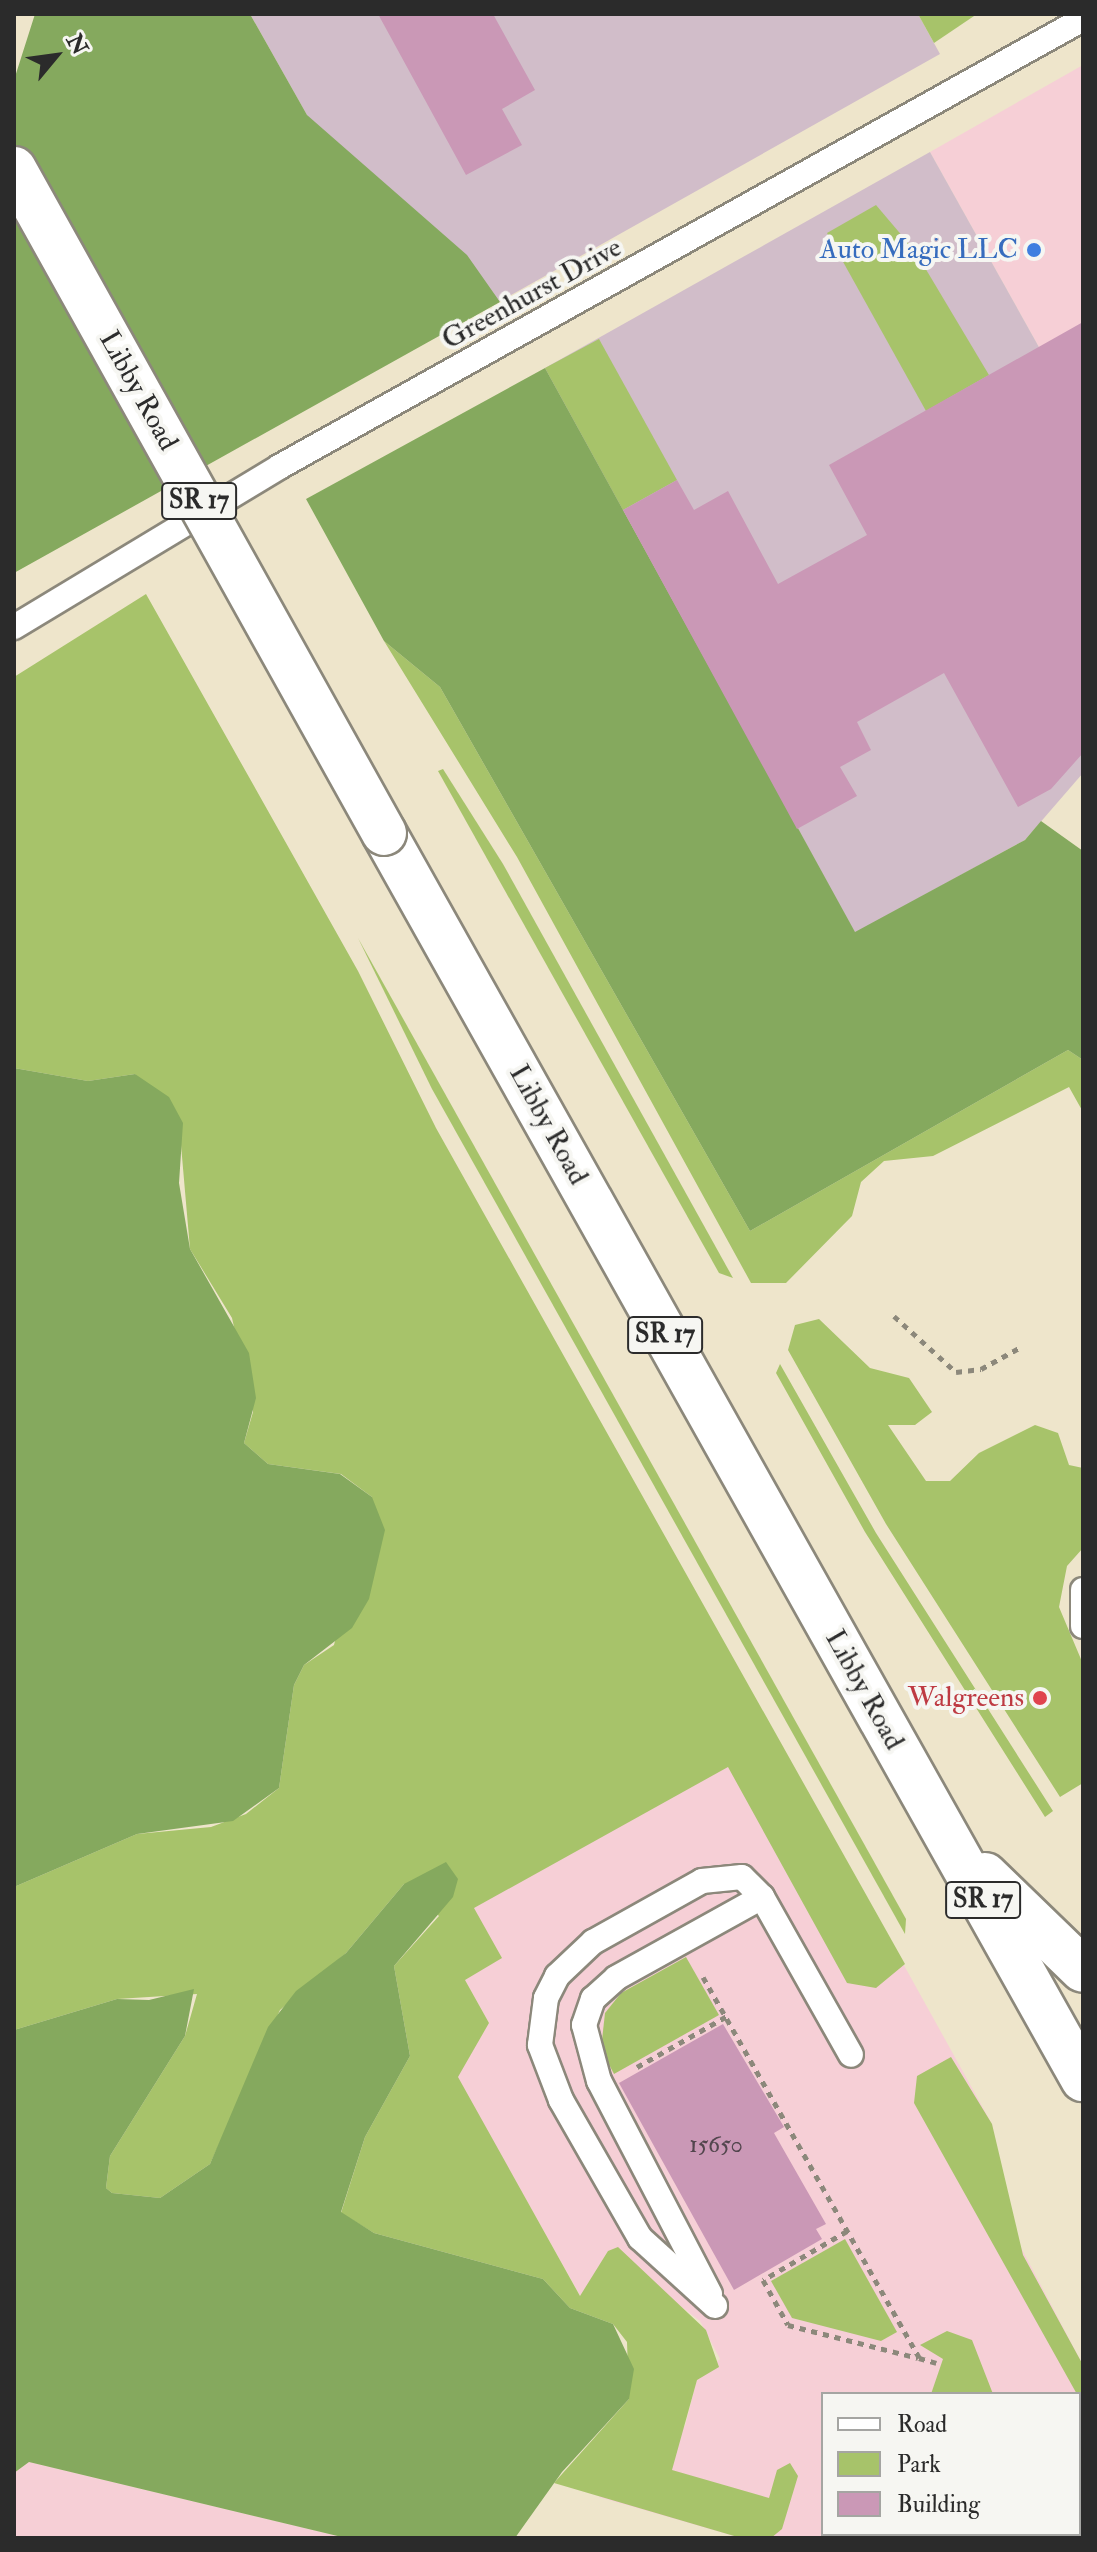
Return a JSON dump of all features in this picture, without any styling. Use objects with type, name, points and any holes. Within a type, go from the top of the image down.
[{"type":"main road","name":"Libby Road","points":[[14,169],[1083,2079]]},
{"type":"main road","points":[[946,1838],[1083,1970]]},
{"type":"lane","name":"Greenhurst Drive","points":[[14,627],[279,467],[1083,19]]},
{"type":"lane","points":[[1083,1590],[1083,1626]]},
{"type":"lane","points":[[762,1897],[616,1978],[593,1999],[584,2040],[602,2086],[715,2306],[640,2238],[548,2074],[541,2020],[571,1959],[620,1926],[715,1875],[742,1877],[762,1897],[851,2055]]},
{"type":"path","points":[[894,1316],[956,1372],[981,1369],[1019,1348]]},
{"type":"path","points":[[683,1941],[919,2358]]},
{"type":"path","points":[[602,2086],[727,2016]]},
{"type":"path","points":[[847,2231],[763,2280],[788,2325],[936,2363]]},
{"type":"shaded area","points":[[250,14],[918,14],[940,54],[433,339]]},
{"type":"shaded area","name":"Auto Magic LLC","points":[[1083,65],[1083,426],[930,152]]},
{"type":"shaded area","points":[[930,152],[1083,426],[1083,773],[1025,840],[855,933],[545,368]]},
{"type":"shaded area","points":[[778,1738],[992,2124],[1017,2240],[1083,2365],[1083,2538],[741,2538],[599,2497],[685,2426],[697,2379],[720,2359],[700,2321],[608,2251],[581,2297],[457,2077],[489,2023],[465,1980],[474,1907]]},
{"type":"shaded area","points":[[29,2462],[346,2538],[14,2538],[14,2473]]},
{"type":"green space","points":[[35,14],[250,14],[307,115],[467,255],[500,302],[14,573],[14,80]]},
{"type":"green space","points":[[918,14],[977,14],[934,43]]},
{"type":"green space","points":[[876,205],[915,251],[989,375],[926,411],[827,233]]},
{"type":"green space","points":[[599,339],[677,480],[623,510],[545,368]]},
{"type":"green space","points":[[545,368],[855,932],[1025,840],[1041,821],[1083,851],[1083,1060],[1068,1050],[750,1231],[440,687],[384,641],[306,499]]},
{"type":"green space","points":[[146,594],[358,971],[436,1128],[905,1964],[876,1988],[847,1983],[728,1767],[474,1908],[502,1958],[465,1980],[489,2023],[458,2077],[580,2296],[608,2251],[618,2247],[706,2330],[719,2367],[697,2380],[672,2470],[769,2498],[777,2470],[790,2463],[798,2476],[782,2529],[771,2538],[741,2538],[554,2483],[629,2399],[627,2342],[613,2324],[570,2308],[543,2279],[374,2233],[341,2213],[365,2137],[410,2056],[394,1966],[439,1916],[404,1884],[346,1953],[280,2010],[210,2164],[160,2198],[112,2193],[106,2188],[110,2156],[185,2036],[197,1994],[117,1999],[14,2030],[14,1887],[137,1834],[211,1827],[246,1814],[279,1788],[294,1685],[304,1665],[334,1645],[372,1497],[341,1474],[268,1464],[244,1443],[253,1412],[232,1318],[190,1249],[181,1145],[135,1074],[88,1081],[14,1068],[14,677]]},
{"type":"green space","points":[[384,641],[440,687],[750,1231],[1068,1050],[1083,1060],[1083,1112],[1069,1087],[933,1156],[884,1161],[861,1182],[852,1216],[786,1283],[751,1283],[517,857]]},
{"type":"green space","points":[[443,769],[503,864],[733,1278],[719,1273],[438,771]]},
{"type":"green space","points":[[358,938],[906,1919],[905,1934],[432,1089]]},
{"type":"green space","points":[[14,1068],[88,1081],[135,1074],[169,1097],[183,1123],[179,1183],[190,1249],[249,1353],[256,1398],[244,1443],[268,1464],[340,1474],[372,1497],[385,1530],[369,1599],[352,1628],[304,1665],[294,1685],[279,1788],[233,1821],[137,1834],[14,1887]]},
{"type":"green space","points":[[819,1319],[870,1368],[909,1378],[932,1412],[915,1425],[888,1425],[926,1481],[950,1481],[979,1453],[1035,1425],[1058,1433],[1069,1465],[1083,1468],[1083,1548],[1067,1566],[1059,1607],[1083,1664],[1083,1783],[1060,1797],[886,1524],[788,1350],[795,1325]]},
{"type":"green space","points":[[780,1364],[876,1533],[1053,1811],[1045,1817],[865,1532],[776,1373]]},
{"type":"green space","points":[[446,1862],[458,1879],[453,1897],[394,1966],[410,2056],[365,2137],[341,2212],[374,2233],[543,2279],[570,2308],[613,2324],[634,2369],[629,2399],[562,2472],[515,2538],[346,2538],[29,2462],[14,2473],[14,2030],[117,1999],[149,2000],[194,1989],[185,2036],[110,2156],[106,2188],[112,2193],[160,2198],[210,2164],[268,2027],[296,1991],[346,1953],[404,1884]]},
{"type":"green space","points":[[686,1957],[719,2015],[614,2074],[601,2049],[605,2013],[621,1993]]},
{"type":"green space","points":[[951,2057],[992,2124],[1023,2255],[1083,2365],[1083,2405],[1081,2392],[1076,2392],[914,2103],[917,2076]]},
{"type":"green space","points":[[845,2239],[897,2332],[881,2341],[792,2318],[771,2281]]},
{"type":"green space","points":[[947,2331],[972,2340],[992,2392],[932,2392],[943,2359],[920,2345]]},
{"type":"green space","points":[[1083,2496],[1083,2538],[1009,2538],[1081,2536]]},
{"type":"building","points":[[378,14],[493,14],[535,90],[502,109],[522,145],[466,175]]},
{"type":"building","points":[[1083,322],[1083,753],[1051,789],[1018,807],[944,673],[857,722],[871,750],[840,767],[857,796],[797,829],[623,510],[677,480],[694,510],[728,491],[778,584],[867,535],[829,465]]},
{"type":"building","points":[[723,2024],[784,2127],[774,2133],[826,2224],[816,2229],[822,2239],[734,2290],[619,2083]]},
{"type":"place","name":"Auto Magic LLC","points":[[1034,250]]},
{"type":"place","name":"Walgreens","points":[[1040,1698]]}]
